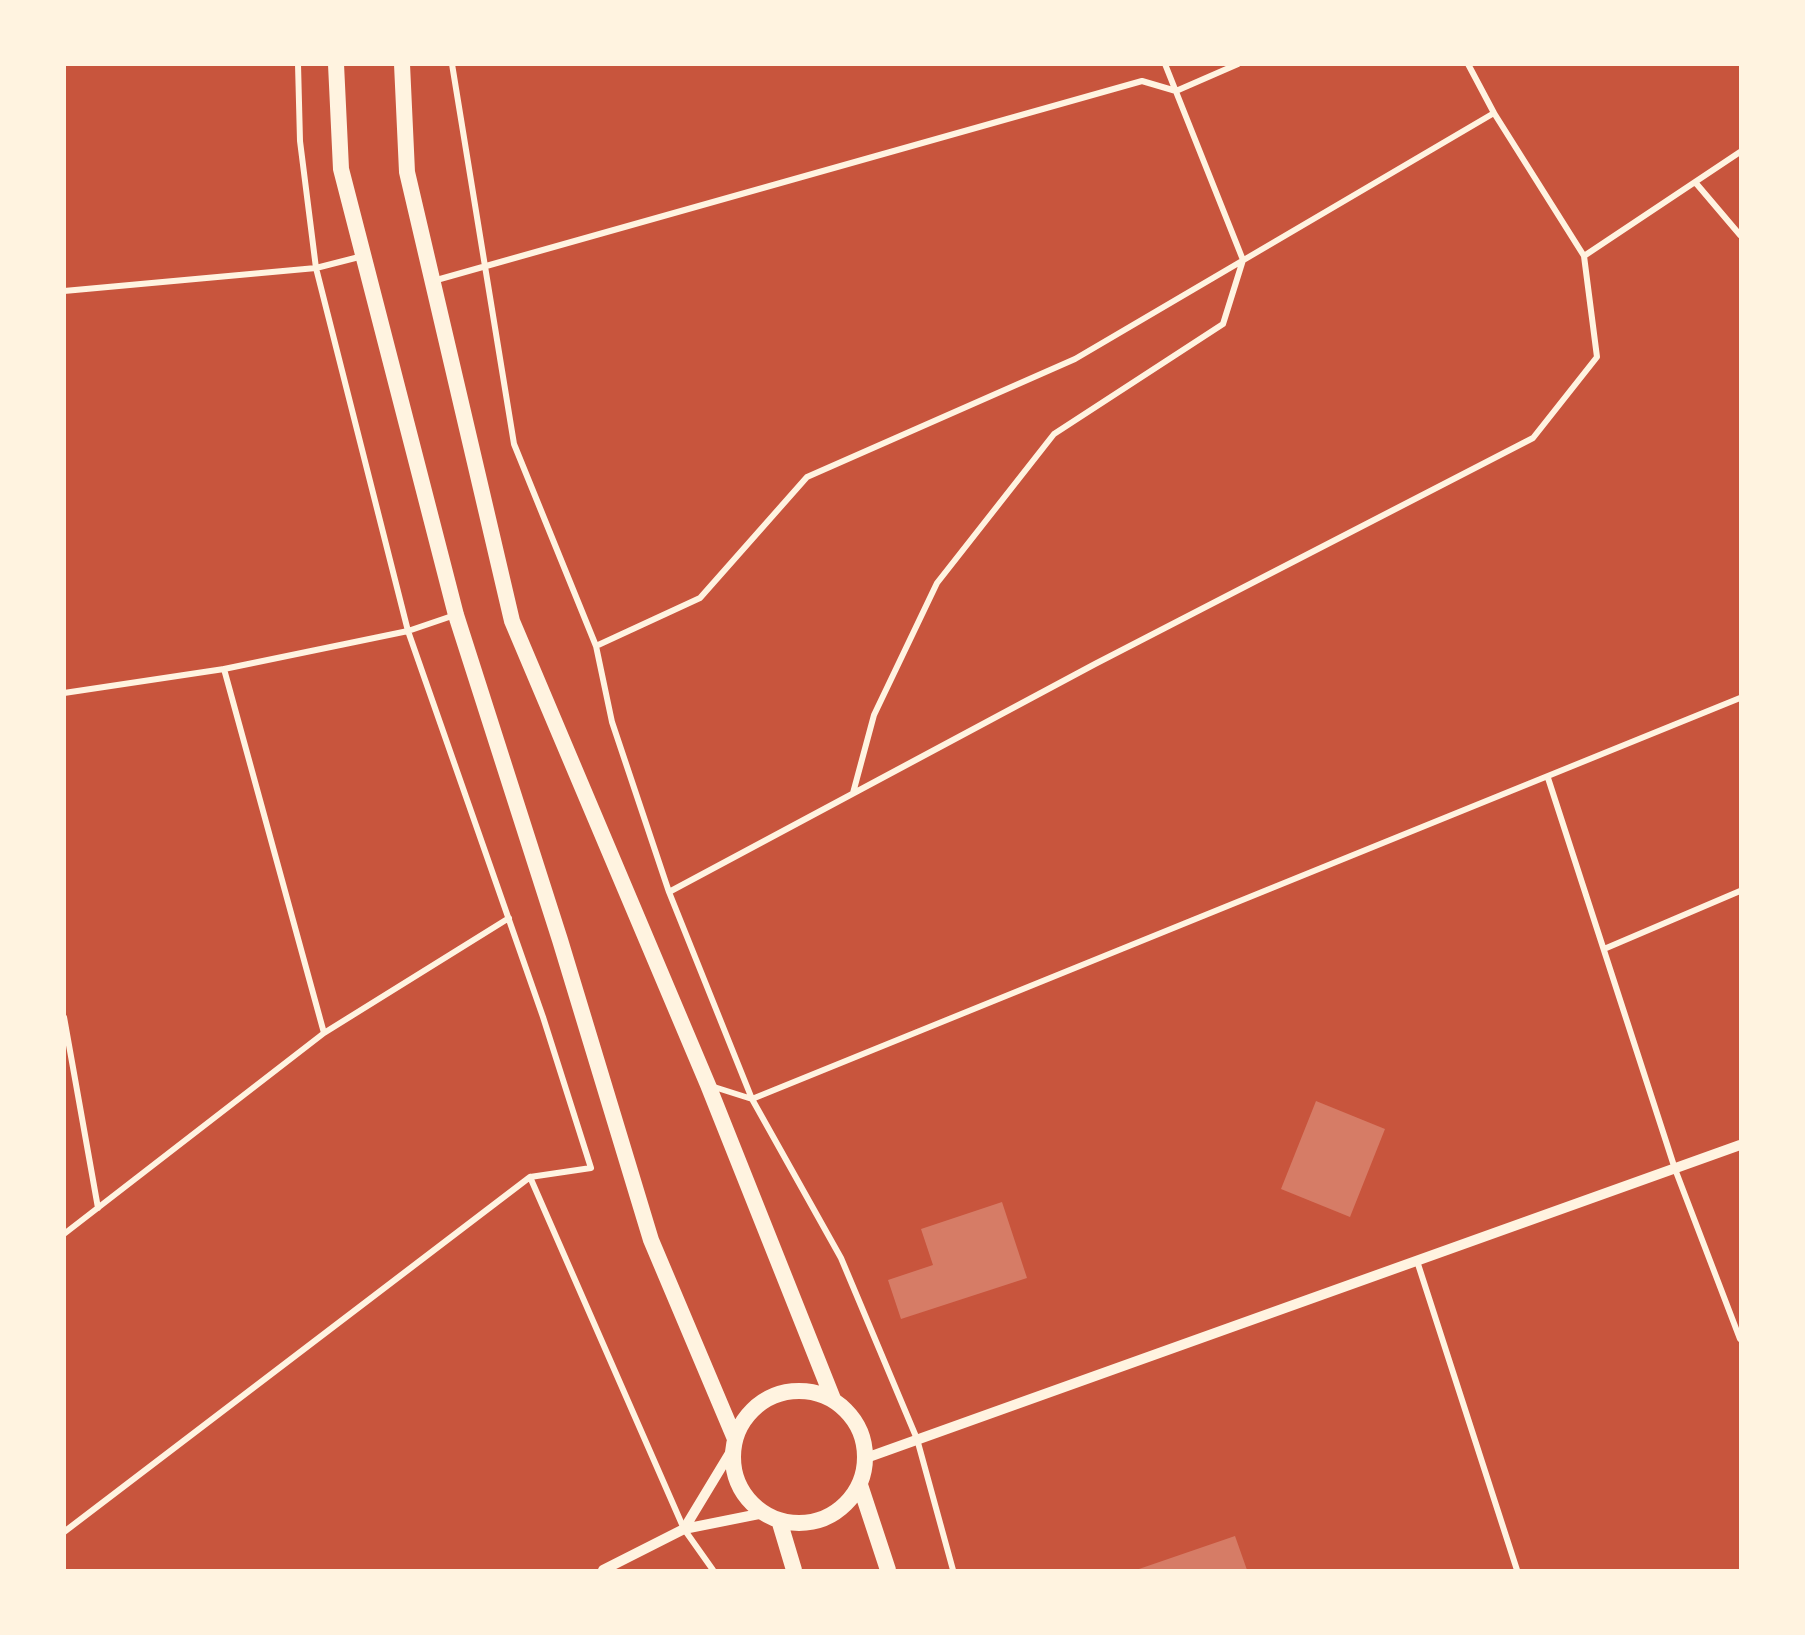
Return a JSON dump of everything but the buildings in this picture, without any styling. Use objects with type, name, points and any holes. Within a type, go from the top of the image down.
[{"type":"highway","points":[[336,64],[341,170],[456,615],[560,940],[651,1240],[734,1444],[734,1467],[740,1485],[750,1501],[772,1517],[798,1524],[818,1521],[835,1514],[850,1501],[861,1485],[866,1458],[858,1424],[833,1399],[768,1241],[708,1085],[512,621],[407,172],[402,64]]},
{"type":"highway","points":[[734,1444],[750,1412],[774,1395],[804,1390],[833,1399]]},
{"type":"highway","points":[[861,1485],[888,1570]]},
{"type":"highway","points":[[772,1517],[794,1570]]},
{"type":"street","points":[[64,1532],[530,1177],[591,1168],[509,918],[408,631],[316,268],[300,141],[298,64]]},
{"type":"street","points":[[452,64],[514,444],[596,646],[612,723],[669,892],[752,1099],[840,1258],[917,1439],[953,1570]]},
{"type":"street","points":[[853,793],[874,715],[937,583],[1054,434],[1223,324],[1243,260],[1165,64]]},
{"type":"street","points":[[432,281],[1142,81],[1176,91],[1238,64]]},
{"type":"street","points":[[669,892],[1095,664],[1533,438],[1597,357],[1584,256],[1494,113],[1468,64]]},
{"type":"street","points":[[596,646],[700,597],[807,477],[1075,358],[1494,113]]},
{"type":"street","points":[[1584,256],[1740,152]]},
{"type":"street","points":[[1695,182],[1740,235]]},
{"type":"street","points":[[64,291],[316,268],[363,256]]},
{"type":"street","points":[[64,693],[224,669],[408,631],[456,615]]},
{"type":"street","points":[[224,669],[324,1033]]},
{"type":"street","points":[[708,1085],[752,1099],[1487,798],[1548,777],[1740,698]]},
{"type":"street","points":[[1548,777],[1675,1169],[1740,1339]]},
{"type":"street","points":[[1604,949],[1740,891]]},
{"type":"street","points":[[64,1234],[324,1033],[509,918]]},
{"type":"street","points":[[64,1017],[98,1208]]},
{"type":"street","points":[[866,1458],[1740,1145]]},
{"type":"street","points":[[530,1177],[684,1528],[713,1570]]},
{"type":"street","points":[[1417,1261],[1517,1570]]},
{"type":"street","points":[[684,1528],[734,1444]]},
{"type":"street","points":[[603,1570],[684,1528],[772,1517]]}]
